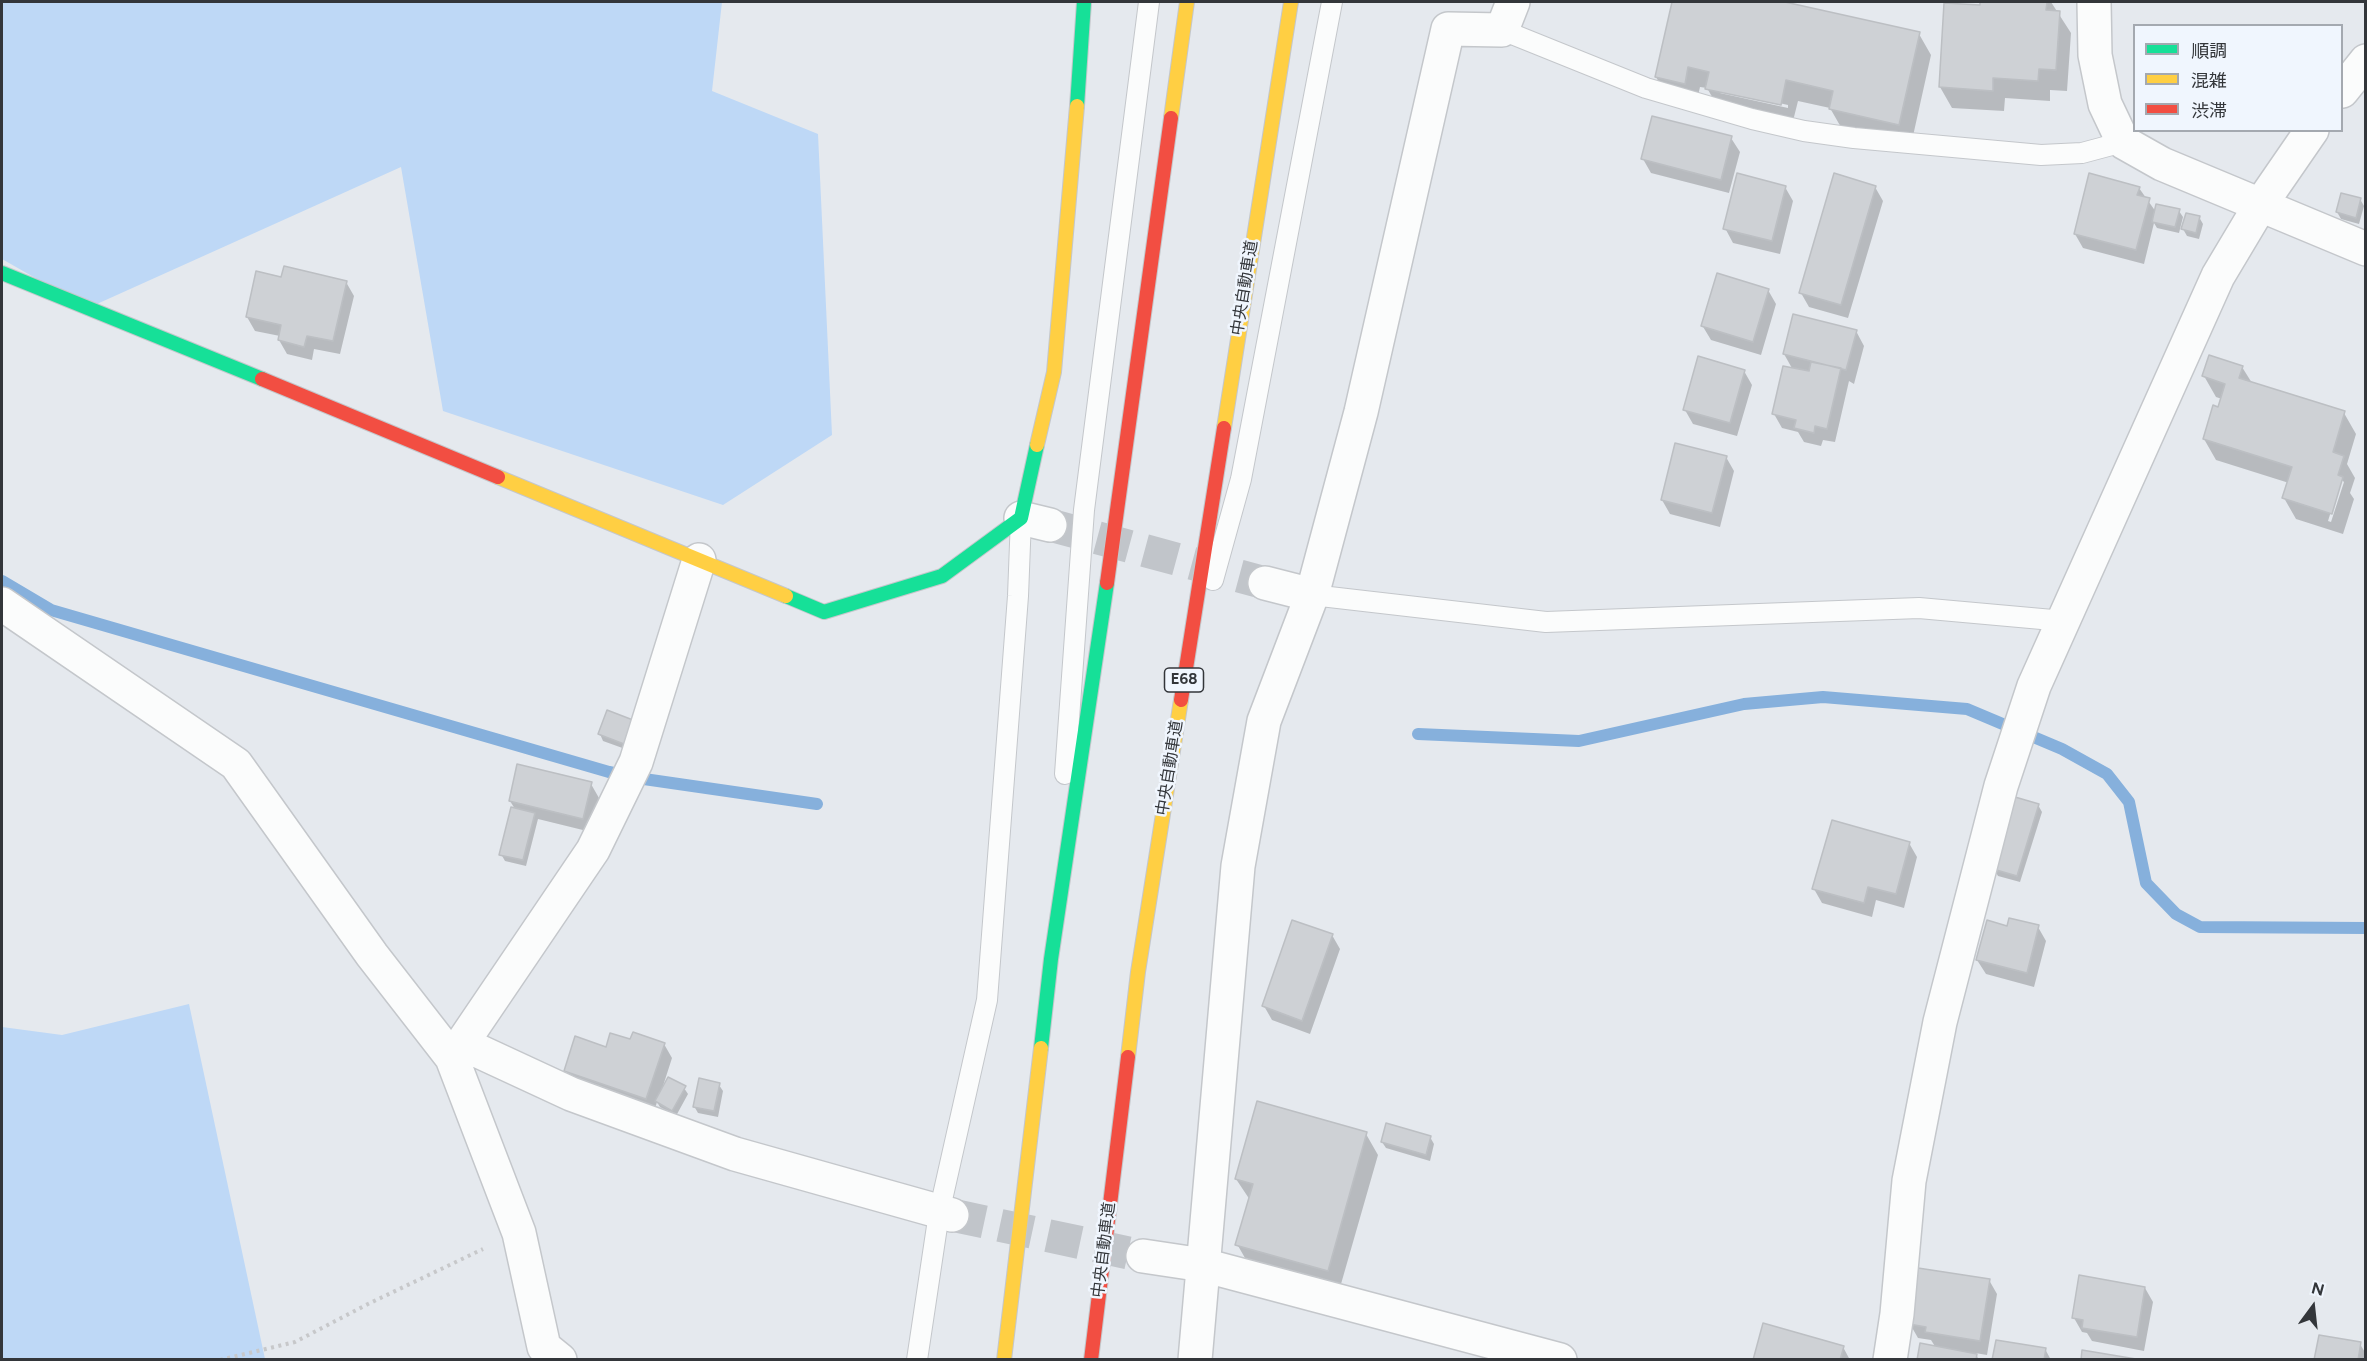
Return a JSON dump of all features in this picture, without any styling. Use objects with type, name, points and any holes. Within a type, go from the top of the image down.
[{"type":"main road","points":[[2,273],[824,612],[942,576],[1036,522],[1054,372],[1084,2]]},
{"type":"main road","points":[[1004,1359],[1052,959],[1096,666],[1187,2]]},
{"type":"main road","name":"中央自動車道","points":[[1091,1359],[1138,972],[1291,2]]},
{"type":"street","points":[[2094,2],[2095,55],[2104,104],[2123,142],[2162,164],[2366,249]]},
{"type":"street","points":[[1195,1359],[1239,866],[1264,722],[1312,595],[1361,412],[1448,29],[1508,16]]},
{"type":"street","points":[[2343,90],[2366,61]]},
{"type":"street","points":[[1890,1359],[1897,1314],[1909,1180],[1940,1022],[2001,786],[2034,686],[2218,276],[2261,204],[2311,132]]},
{"type":"street","points":[[457,1051],[593,850],[636,762],[699,560]]},
{"type":"street","points":[[1265,583],[1312,595]]},
{"type":"street","points":[[2,604],[236,764],[372,955],[457,1051],[519,1233],[543,1347],[560,1359]]},
{"type":"street","points":[[457,1051],[735,1154],[945,1214]]},
{"type":"street","points":[[1143,1256],[1203,1265],[1560,1359]]},
{"type":"lane","points":[[1052,959],[1084,510],[1149,2]]},
{"type":"lane","points":[[1180,701],[1241,479],[1332,2]]},
{"type":"lane","points":[[1508,16],[1646,88],[1731,113],[1804,131],[1854,138],[2041,154],[2082,153],[2123,142]]},
{"type":"lane","points":[[917,1359],[987,1000],[1018,596],[1036,522]]},
{"type":"lane","points":[[1312,595],[1546,622],[1919,608],[2064,621]]},
{"type":"path","points":[[220,1359],[296,1342],[368,1304],[519,1233]]},
{"type":"shaded area","points":[[2,2],[722,2],[712,91],[818,134],[832,435],[723,505],[443,411],[401,167],[88,308],[2,259]]},
{"type":"shaded area","points":[[189,1004],[265,1359],[2,1359],[2,1027],[62,1035]]},
{"type":"building","points":[[1672,2],[1785,2],[1920,32],[1899,125],[1829,109],[1833,91],[1786,80],[1781,105],[1705,89],[1709,72],[1688,67],[1685,84],[1655,77]]},
{"type":"building","points":[[1980,2],[2047,2],[2046,10],[2060,11],[2056,70],[2039,69],[2038,81],[1993,78],[1993,91],[1939,87],[1944,3],[1980,5]]},
{"type":"building","points":[[1652,116],[1732,136],[1721,180],[1641,159]]},
{"type":"building","points":[[1737,173],[1786,186],[1772,241],[1723,229]]},
{"type":"building","points":[[1834,173],[1876,186],[1841,305],[1799,293]]},
{"type":"building","points":[[2089,173],[2140,187],[2137,195],[2150,198],[2136,250],[2074,234]]},
{"type":"building","points":[[2341,193],[2361,198],[2356,218],[2336,212]]},
{"type":"building","points":[[2156,204],[2180,209],[2175,227],[2152,222]]},
{"type":"building","points":[[2186,213],[2200,216],[2196,233],[2181,229]]},
{"type":"building","points":[[284,266],[347,281],[333,341],[307,336],[304,347],[278,340],[281,325],[246,317],[256,271],[281,277]]},
{"type":"building","points":[[1717,273],[1769,289],[1753,342],[1701,326]]},
{"type":"building","points":[[1793,314],[1857,330],[1846,370],[1783,354]]},
{"type":"building","points":[[2209,355],[2243,366],[2239,378],[2345,411],[2333,452],[2344,456],[2338,475],[2343,477],[2332,514],[2282,498],[2292,467],[2203,439],[2213,405],[2218,407],[2225,384],[2202,376]]},
{"type":"building","points":[[1698,356],[1745,370],[1730,423],[1683,410]]},
{"type":"building","points":[[1811,362],[1841,368],[1827,429],[1815,426],[1814,433],[1794,428],[1796,420],[1772,414],[1783,366],[1809,371]]},
{"type":"building","points":[[1675,443],[1727,456],[1712,513],[1661,500]]},
{"type":"building","points":[[607,710],[633,720],[624,744],[598,734]]},
{"type":"building","points":[[517,764],[592,782],[583,819],[509,801]]},
{"type":"building","points":[[2015,797],[2039,804],[2017,876],[1993,869]]},
{"type":"building","points":[[511,807],[535,813],[523,860],[499,855]]},
{"type":"building","points":[[1832,820],[1910,842],[1896,894],[1868,887],[1864,903],[1812,889]]},
{"type":"building","points":[[2009,918],[2039,925],[2027,973],[1976,960],[1987,920],[2007,926]]},
{"type":"building","points":[[1292,920],[1333,934],[1302,1021],[1262,1006]]},
{"type":"building","points":[[633,1032],[665,1043],[646,1099],[564,1071],[575,1036],[606,1047],[610,1033],[630,1039]]},
{"type":"building","points":[[668,1077],[686,1086],[672,1111],[655,1101]]},
{"type":"building","points":[[699,1078],[720,1083],[714,1111],[693,1107]]},
{"type":"building","points":[[1257,1101],[1367,1132],[1328,1271],[1235,1245],[1253,1184],[1235,1179]]},
{"type":"building","points":[[1386,1123],[1431,1136],[1426,1155],[1381,1142]]},
{"type":"building","points":[[1918,1268],[1990,1279],[1980,1341],[1925,1332],[1926,1327],[1909,1324]]},
{"type":"building","points":[[2079,1275],[2145,1287],[2137,1337],[2082,1328],[2083,1320],[2072,1318]]},
{"type":"building","points":[[1763,1323],[1844,1346],[1840,1360],[1753,1360]]},
{"type":"building","points":[[2319,1335],[2361,1342],[2358,1360],[2314,1360]]},
{"type":"building","points":[[1996,1340],[2046,1348],[2044,1360],[1992,1360]]},
{"type":"building","points":[[1920,1343],[1977,1354],[1976,1360],[1917,1360]]},
{"type":"building","points":[[2082,1350],[2136,1359],[2136,1360],[2081,1360]]},
{"type":"waterway","points":[[2,581],[51,610],[609,772],[817,804]]},
{"type":"waterway","points":[[1418,734],[1579,741],[1744,704],[1823,697],[1967,709],[2062,749],[2107,774],[2129,802],[2146,883],[2176,914],[2200,927],[2366,928]]},
{"type":"tunnel","points":[[1050,525],[1265,583]]},
{"type":"tunnel","points":[[952,1215],[1143,1256]]},
{"type":"traffic: fast","points":[[1077,106],[1084,2]]},
{"type":"traffic: fast","points":[[2,273],[262,379]]},
{"type":"traffic: fast","points":[[786,596],[824,612],[942,576],[1021,518],[1037,445]]},
{"type":"traffic: fast","points":[[1041,1048],[1051,959],[1107,583]]},
{"type":"traffic: slow","points":[[1171,118],[1187,2]]},
{"type":"traffic: slow","points":[[1224,428],[1291,2]]},
{"type":"traffic: slow","points":[[1037,445],[1054,372],[1077,106]]},
{"type":"traffic: slow","points":[[498,477],[786,596]]},
{"type":"traffic: slow","points":[[1128,1057],[1138,972],[1181,700]]},
{"type":"traffic: slow","points":[[1004,1360],[1041,1048]]},
{"type":"traffic: jam","points":[[1107,583],[1171,118]]},
{"type":"traffic: jam","points":[[262,379],[498,477]]},
{"type":"traffic: jam","points":[[1181,700],[1224,428]]},
{"type":"traffic: jam","points":[[1091,1360],[1128,1057]]}]
